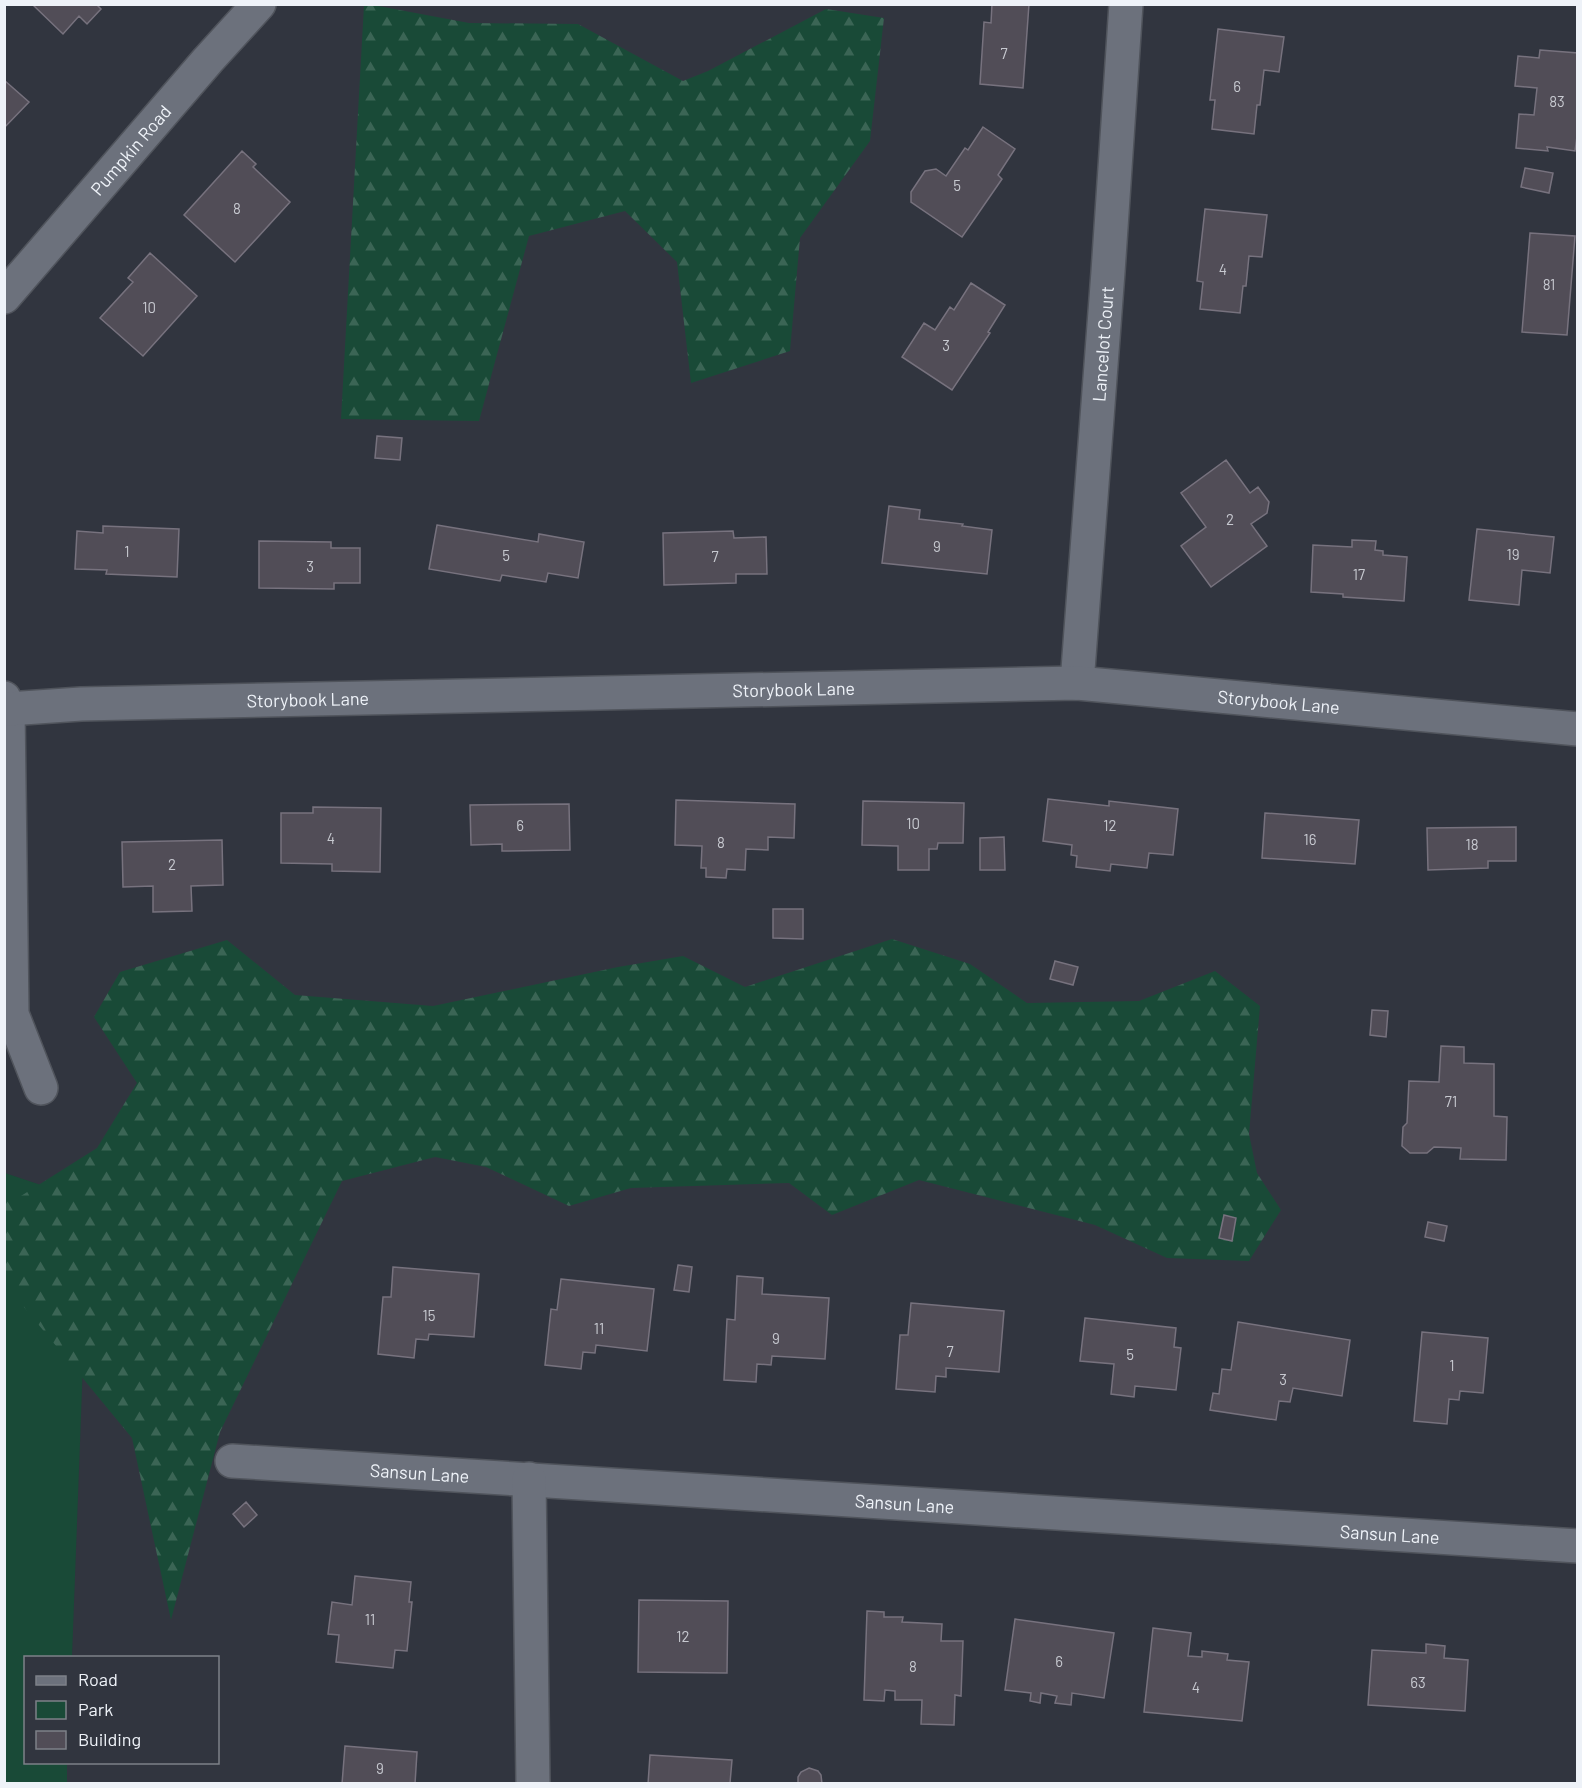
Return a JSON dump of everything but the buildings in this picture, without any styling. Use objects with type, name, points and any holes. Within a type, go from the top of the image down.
[{"type":"street","name":"Pumpkin Road","points":[[4,297],[259,4]]},
{"type":"street","name":"Lancelot Court","points":[[1077,683],[1126,4]]},
{"type":"street","name":"Storybook Lane","points":[[6,704],[1077,683],[1578,729]]},
{"type":"street","points":[[6,704],[12,1014],[41,1088]]},
{"type":"street","name":"Sansun Lane","points":[[232,1461],[1578,1546]]},
{"type":"street","points":[[529,1479],[533,1784]]},
{"type":"green space","points":[[364,5],[469,23],[578,24],[683,81],[708,71],[826,9],[884,18],[870,141],[800,238],[790,351],[691,383],[677,262],[625,211],[529,236],[479,421],[341,419]]},
{"type":"green space","points":[[892,939],[970,964],[1027,1003],[1139,1001],[1215,971],[1260,1006],[1249,1134],[1257,1173],[1281,1210],[1249,1261],[1167,1258],[1095,1225],[919,1180],[832,1215],[789,1183],[631,1188],[569,1206],[486,1167],[435,1157],[342,1181],[220,1432],[171,1620],[132,1438],[5,1284],[4,1191],[13,1201],[97,1148],[137,1083],[94,1017],[120,972],[227,940],[295,995],[433,1006],[618,967],[683,956],[745,987]]},
{"type":"green space","points":[[5,1173],[89,1201],[72,1656],[24,1656],[24,1764],[67,1764],[67,1783],[5,1784]]}]
